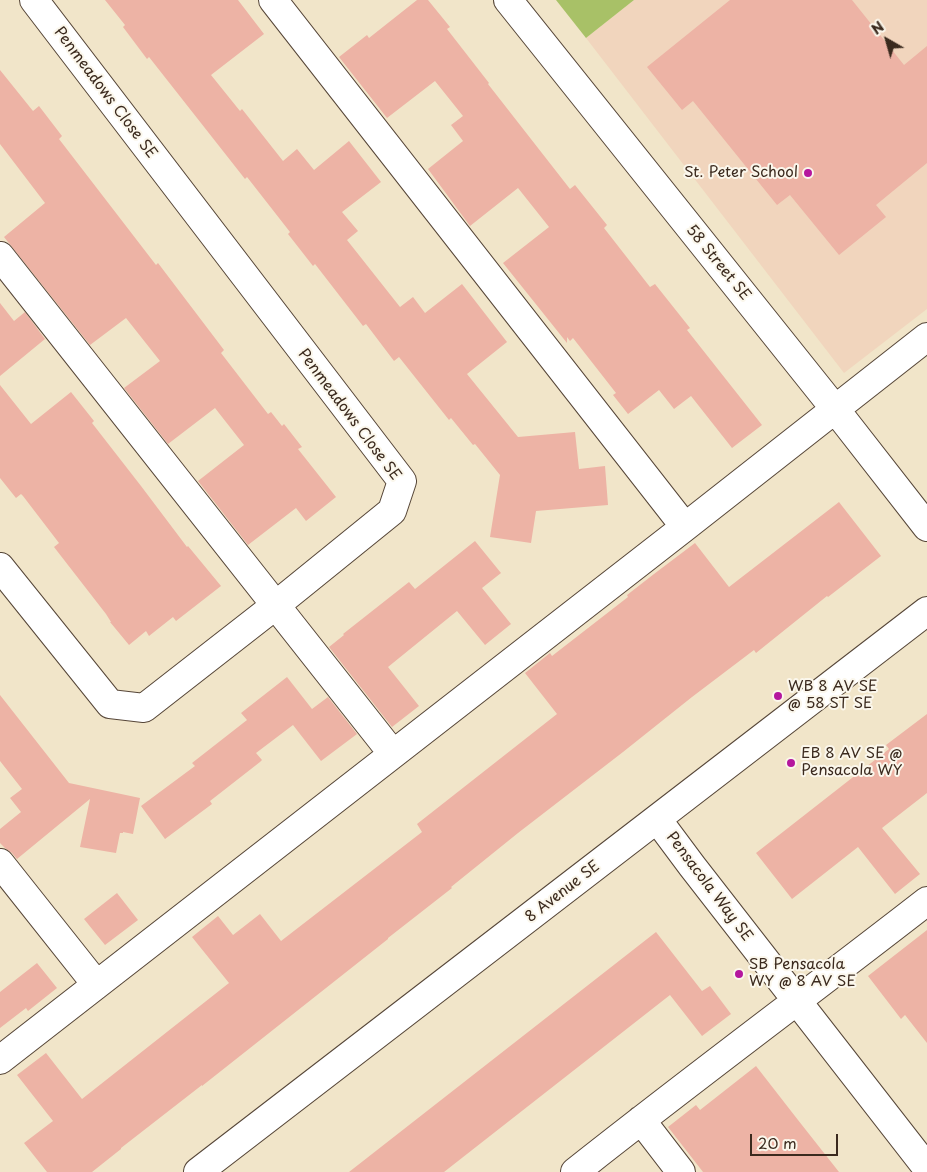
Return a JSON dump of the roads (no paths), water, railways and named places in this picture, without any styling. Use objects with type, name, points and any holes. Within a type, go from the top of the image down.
[{"type":"street","name":"Penmeadows Close SE","points":[[0,567],[110,704],[144,708],[276,606],[392,511],[402,482],[34,0]]},
{"type":"street","points":[[273,0],[685,527]]},
{"type":"street","name":"58 Street SE","points":[[508,0],[927,526]]},
{"type":"street","points":[[0,256],[393,754]]},
{"type":"street","points":[[0,1060],[927,337]]},
{"type":"street","name":"8 Avenue SE","points":[[198,1172],[927,611]]},
{"type":"street","name":"Pensacola Way SE","points":[[658,819],[692,866],[927,1168]]},
{"type":"street","points":[[0,863],[96,984]]},
{"type":"street","points":[[575,1172],[927,900]]},
{"type":"street","points":[[641,1120],[681,1172]]},
{"type":"place","name":"St. Peter School","points":[[808,173]]},
{"type":"place","name":"WB 8 AV SE @ 58 ST SE","points":[[778,696]]},
{"type":"place","name":"EB 8 AV SE @ Pensacola WY","points":[[791,763]]},
{"type":"place","name":"SB Pensacola WY @ 8 AV SE","points":[[739,974]]}]
